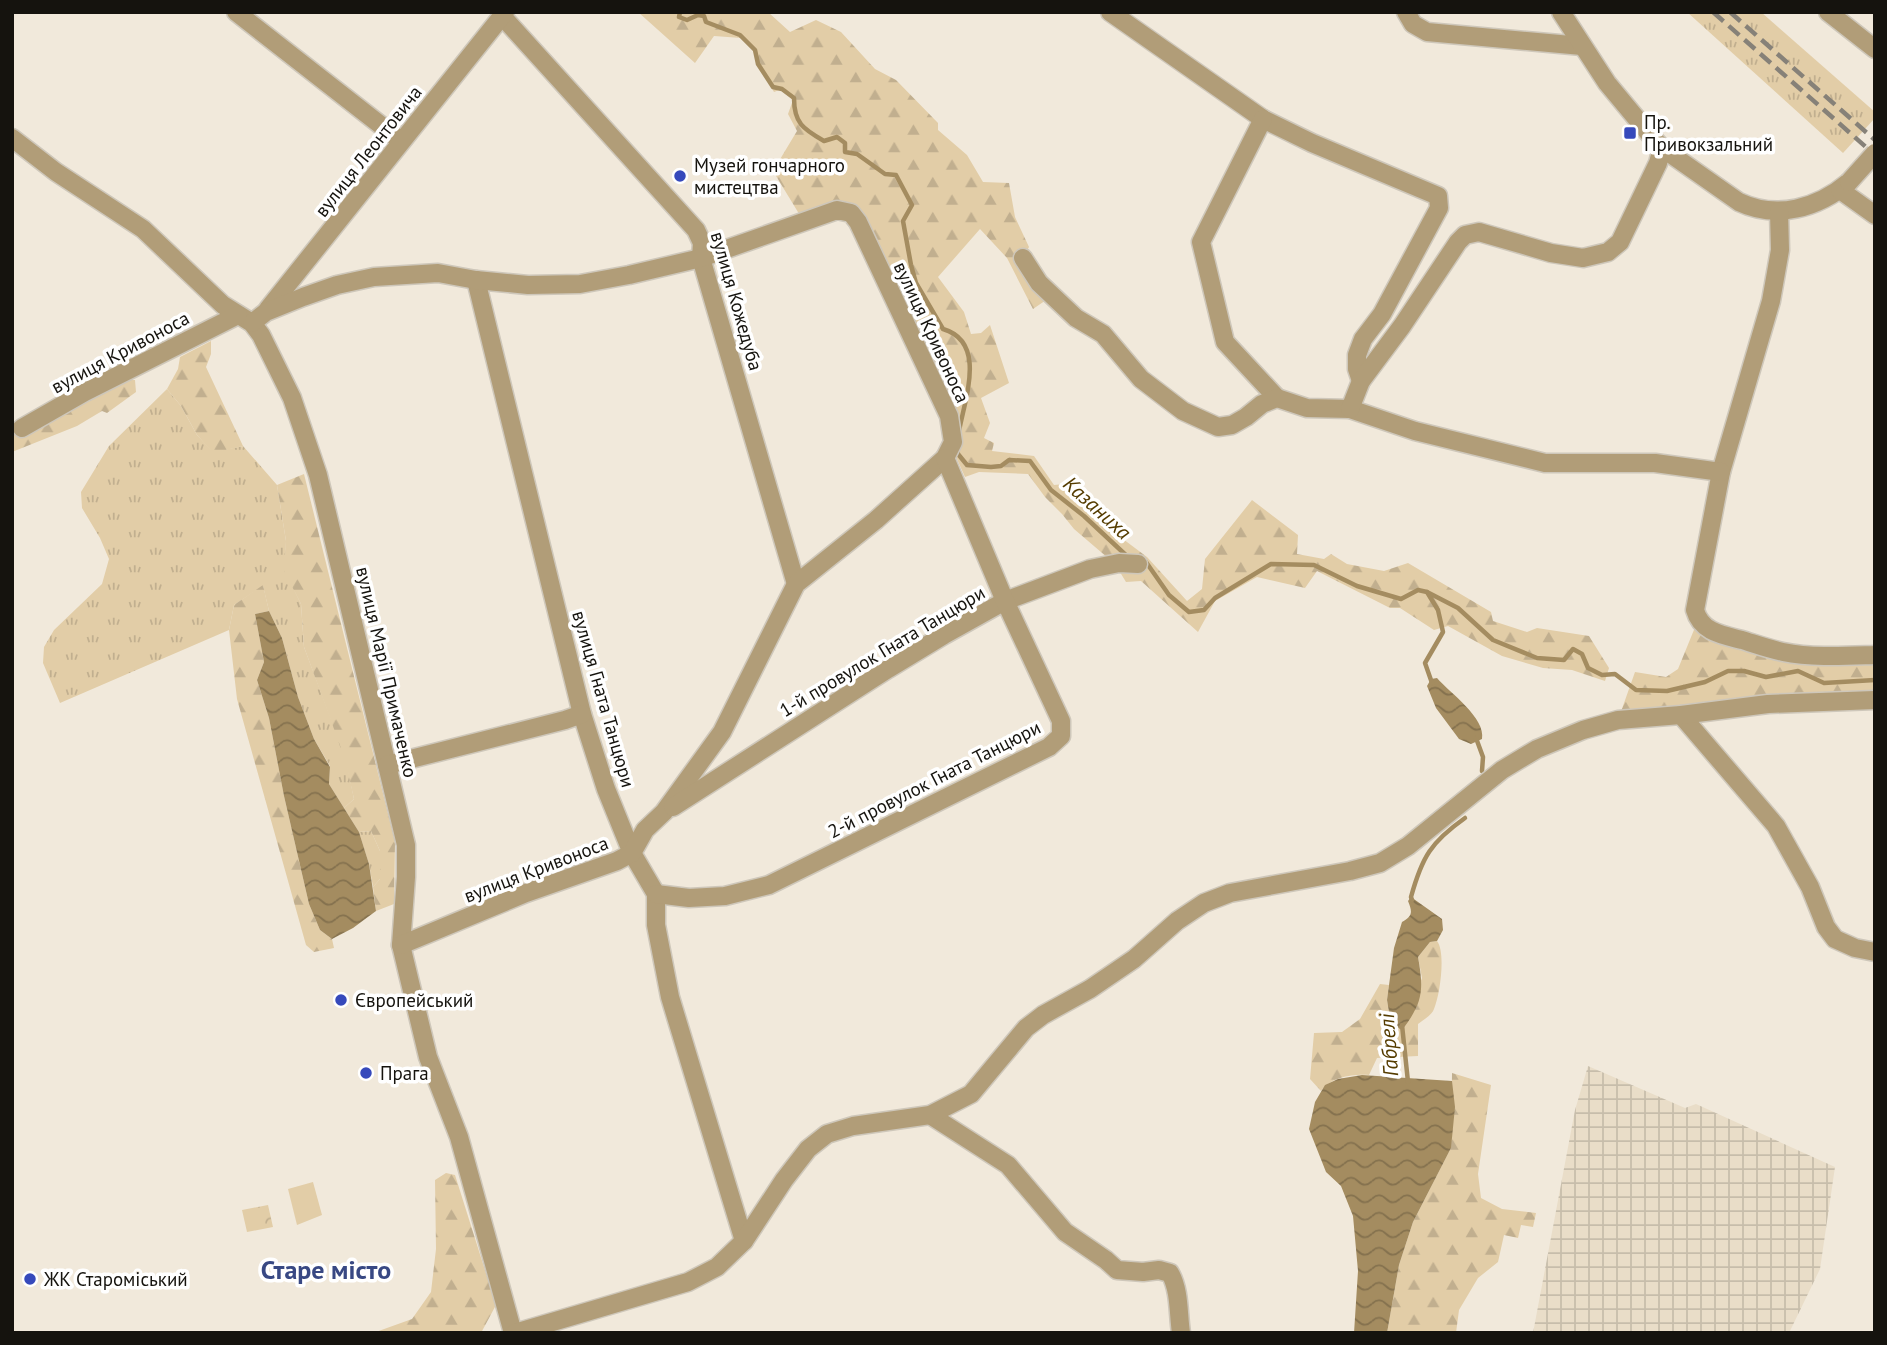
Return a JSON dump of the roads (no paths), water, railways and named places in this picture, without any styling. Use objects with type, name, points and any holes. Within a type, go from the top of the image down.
[{"type":"street","points":[[236,12],[401,141]]},
{"type":"street","points":[[1110,12],[1263,119],[1312,143],[1438,196],[1439,208],[1382,314],[1363,339],[1357,355],[1357,369],[1362,381]]},
{"type":"street","points":[[1406,12],[1413,24],[1427,32],[1581,46]]},
{"type":"street","points":[[1561,12],[1581,46],[1638,123],[1662,148],[1739,202],[1756,208],[1779,211],[1809,206],[1830,197],[1844,186],[1875,153]]},
{"type":"street","points":[[1828,12],[1875,49]]},
{"type":"street","name":"вулиця Леонтовича","points":[[252,317],[338,224],[504,14]]},
{"type":"street","name":"вулиця Кожедуба","points":[[504,14],[696,230],[702,243],[701,258],[796,584]]},
{"type":"street","points":[[1263,119],[1201,242],[1225,342],[1277,398],[1307,408],[1350,409],[1415,431],[1545,463],[1655,463],[1721,472]]},
{"type":"street","name":"вулиця Марії Примаченко","points":[[12,138],[56,172],[143,229],[223,305],[252,317],[292,398],[318,475],[406,845],[401,945],[428,1057],[459,1137],[514,1333]]},
{"type":"street","points":[[1350,409],[1362,381],[1465,234],[1479,232],[1551,253],[1583,258],[1608,252],[1620,242],[1658,163],[1662,148]]},
{"type":"street","points":[[1844,186],[1875,215]]},
{"type":"street","name":"вулиця Кривоноса","points":[[22,428],[85,392],[252,317],[337,285],[374,277],[438,273],[528,285],[580,284],[701,258],[837,210],[850,212],[858,222],[948,416],[953,442],[945,458],[876,520],[796,584],[722,732],[664,812],[645,830],[632,853],[618,861],[526,892],[401,945]]},
{"type":"street","points":[[1779,211],[1780,250],[1771,301],[1721,472],[1695,610],[1698,620],[1720,634],[1785,653],[1875,655]]},
{"type":"street","points":[[1023,258],[1039,283],[1060,304],[1076,318],[1103,334],[1141,379],[1183,411],[1218,427],[1232,425],[1262,404],[1277,398]]},
{"type":"street","name":"вулиця Гната Танцюри","points":[[476,280],[582,714],[606,789],[632,853],[656,894],[656,925],[670,997],[744,1241]]},
{"type":"street","name":"2-й провулок Гната Танцюри","points":[[656,894],[689,898],[725,896],[769,886],[1049,747],[1060,736],[1061,721],[1005,601],[945,458]]},
{"type":"street","name":"1-й провулок Гната Танцюри","points":[[664,812],[888,669],[1005,601],[1090,569],[1119,562],[1138,564]]},
{"type":"street","points":[[514,1333],[688,1282],[717,1267],[744,1241],[808,1149],[827,1134],[853,1126],[930,1115],[971,1094],[1026,1028],[1134,959],[1177,921],[1204,903],[1230,893],[1380,863],[1408,846],[1502,770],[1537,749],[1583,730],[1618,720],[1768,704],[1875,700]]},
{"type":"street","points":[[387,765],[582,714]]},
{"type":"street","points":[[1681,715],[1776,826],[1810,887],[1826,927],[1835,939],[1855,948],[1875,952]]},
{"type":"street","points":[[930,1115],[1007,1165],[1065,1232],[1117,1270],[1159,1270],[1170,1273],[1178,1292],[1181,1333]]},
{"type":"water","points":[[269,611],[282,638],[298,697],[314,739],[330,767],[329,784],[359,832],[369,864],[376,911],[332,939],[320,930],[309,904],[269,718],[257,680],[264,662],[255,614]]},
{"type":"water","points":[[1437,678],[1473,714],[1482,731],[1482,739],[1471,744],[1459,739],[1436,708],[1427,686],[1431,679]]},
{"type":"water","points":[[1411,897],[1442,919],[1443,930],[1437,941],[1430,942],[1418,957],[1420,996],[1414,1012],[1402,1030],[1391,1024],[1387,1000],[1394,948],[1402,922],[1411,914],[1408,901]]},
{"type":"water","points":[[1362,1075],[1452,1081],[1455,1107],[1451,1148],[1413,1222],[1399,1265],[1387,1333],[1354,1333],[1358,1271],[1353,1216],[1341,1186],[1326,1172],[1309,1129],[1315,1102],[1325,1085],[1338,1079]]},
{"type":"waterway","name":"Казаниха","points":[[680,12],[679,17],[687,20],[698,15],[704,16],[706,22],[740,35],[755,50],[758,64],[773,87],[782,89],[794,98],[798,119],[810,133],[824,141],[837,137],[845,143],[845,152],[857,154],[885,174],[896,175],[912,205],[903,221],[916,283],[943,329],[957,336],[965,346],[969,358],[968,388],[959,431]]},
{"type":"waterway","name":"Казаниха","points":[[957,447],[958,454],[967,465],[991,467],[1001,466],[1009,460],[1030,461],[1051,490],[1129,558]]},
{"type":"waterway","name":"Казаниха","points":[[1140,560],[1146,562],[1169,595],[1189,612],[1204,610],[1215,598],[1271,564],[1314,565],[1357,586],[1401,599],[1418,590],[1427,592],[1458,608],[1493,640],[1537,658],[1564,660],[1573,649],[1582,654],[1588,668],[1602,675],[1615,674],[1636,690],[1667,691],[1705,682],[1728,671],[1744,671],[1766,677],[1798,671],[1824,683],[1875,680]]},
{"type":"waterway","name":"Габрелі","points":[[1427,592],[1438,610],[1443,632],[1425,663],[1432,683]]},
{"type":"waterway","name":"Габрелі","points":[[1476,738],[1483,757],[1482,771]]},
{"type":"waterway","name":"Габрелі","points":[[1412,900],[1419,871],[1429,852],[1465,818]]},
{"type":"waterway","name":"Габрелі","points":[[1402,1025],[1408,1082]]},
{"type":"railway","points":[[1713,12],[1875,155]]},
{"type":"railway","points":[[1730,12],[1875,140]]},
{"type":"place","name":"Пр. Привокзальний","points":[[1630,133]]},
{"type":"place","name":"Музей гончарного мистецтва","points":[[680,176]]},
{"type":"place","name":"Європейський","points":[[341,1000]]},
{"type":"place","name":"Прага","points":[[366,1073]]},
{"type":"place","name":"ЖК Староміський","points":[[30,1279]]},
{"type":"district","name":"Старе місто","points":[[326,1270]]}]
